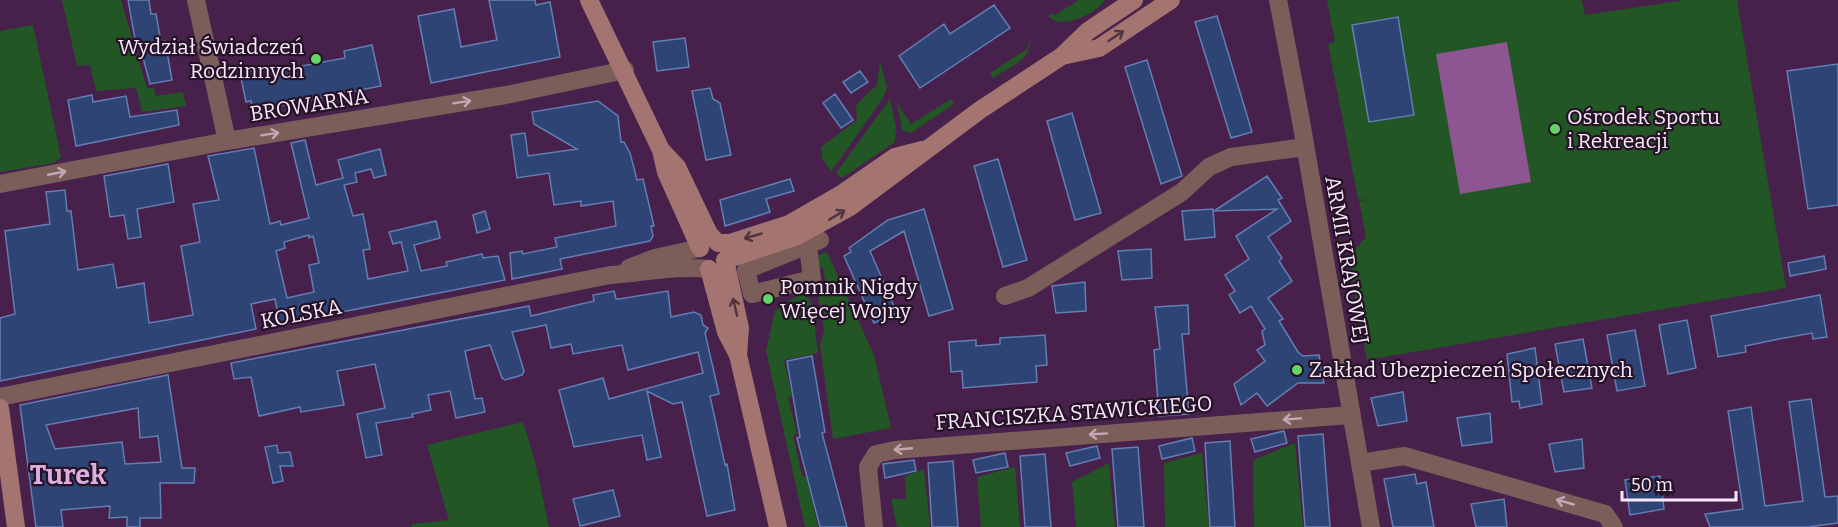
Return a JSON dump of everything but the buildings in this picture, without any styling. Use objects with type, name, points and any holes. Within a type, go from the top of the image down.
[{"type":"street","points":[[196,0],[227,141]]},
{"type":"street","points":[[589,0],[625,70],[661,150],[666,172],[700,248],[707,242],[717,257]]},
{"type":"street","points":[[717,257],[730,243],[789,224],[843,193],[895,158],[932,147],[980,111],[1062,56],[1088,31],[1134,0]]},
{"type":"street","points":[[1062,56],[1099,48],[1171,0]]},
{"type":"street","name":"ARMII KRAJOWEJ","points":[[1278,0],[1371,527]]},
{"type":"street","name":"BROWARNA","points":[[0,184],[227,141],[506,95],[625,70]]},
{"type":"street","points":[[1005,296],[1038,282],[1182,192],[1209,167],[1231,157],[1305,147]]},
{"type":"street","points":[[661,150],[677,167],[710,234],[717,257],[726,332],[738,355],[778,527]]},
{"type":"street","name":"KOLSKA","points":[[610,275],[655,258],[700,248]]},
{"type":"street","name":"KOLSKA","points":[[0,397],[610,275],[659,272],[690,266],[717,257]]},
{"type":"street","points":[[0,408],[16,527]]},
{"type":"street","name":"FRANCISZKA STAWICKIEGO","points":[[874,527],[868,467],[876,454],[907,449],[1350,415]]},
{"type":"street","points":[[1360,463],[1404,456],[1605,514],[1614,527]]},
{"type":"green space","points":[[62,0],[121,0],[147,88],[154,88],[156,96],[183,92],[186,106],[142,112],[136,88],[96,91],[90,65],[77,66]]},
{"type":"green space","points":[[1079,0],[1105,0],[1094,11],[1078,19],[1061,22],[1048,16],[1052,13],[1055,15]]},
{"type":"green space","name":"Ośrodek Sportu i Rekreacji","points":[[1327,0],[1582,0],[1585,15],[1685,0],[1737,0],[1786,288],[1367,360],[1348,258],[1366,237],[1359,201],[1366,200],[1358,199],[1328,44],[1335,42]]},
{"type":"green space","points":[[33,25],[61,157],[54,163],[0,172],[0,31]]},
{"type":"green space","points":[[1030,39],[1030,46],[1023,58],[993,78],[990,73],[1027,49]]},
{"type":"green space","points":[[880,61],[887,88],[883,98],[831,172],[822,158],[821,147],[857,120],[856,105],[877,85]]},
{"type":"green space","points":[[890,99],[896,128],[895,142],[842,178],[836,173]]},
{"type":"green space","points":[[951,99],[954,104],[911,133],[902,130],[897,103],[911,124]]},
{"type":"green space","points":[[827,252],[874,355],[891,428],[833,439],[820,345],[824,331],[818,297],[827,293],[823,268],[812,265],[812,257]]},
{"type":"green space","points":[[802,295],[809,298],[812,305],[818,353],[784,360],[792,396],[788,397],[797,434],[793,436],[802,475],[807,478],[818,527],[805,527],[766,351],[775,310],[785,307],[789,300]]},
{"type":"green space","points":[[523,422],[535,461],[549,527],[412,527],[412,524],[449,520],[427,445]]},
{"type":"green space","points":[[1295,443],[1303,527],[1254,527],[1253,460]]},
{"type":"green space","points":[[1202,453],[1209,527],[1165,527],[1164,463]]},
{"type":"green space","points":[[1109,463],[1115,527],[1076,527],[1072,482]]},
{"type":"green space","points":[[1015,467],[1020,527],[981,527],[977,477]]},
{"type":"green space","points":[[924,469],[930,527],[897,527],[891,499],[906,499],[905,476]]},
{"type":"shaded area","points":[[1507,42],[1531,182],[1460,194],[1436,54]]},
{"type":"place","name":"Wydział Świadczeń Rodzinnych","points":[[316,59]]},
{"type":"place","name":"Ośrodek Sportu i Rekreacji","points":[[1555,129]]},
{"type":"place","name":"Pomnik Nigdy Więcej Wojny","points":[[768,299]]},
{"type":"place","name":"Zakład Ubezpieczeń Społecznych","points":[[1297,370]]},
{"type":"district","name":"Turek","points":[[68,475]]}]
